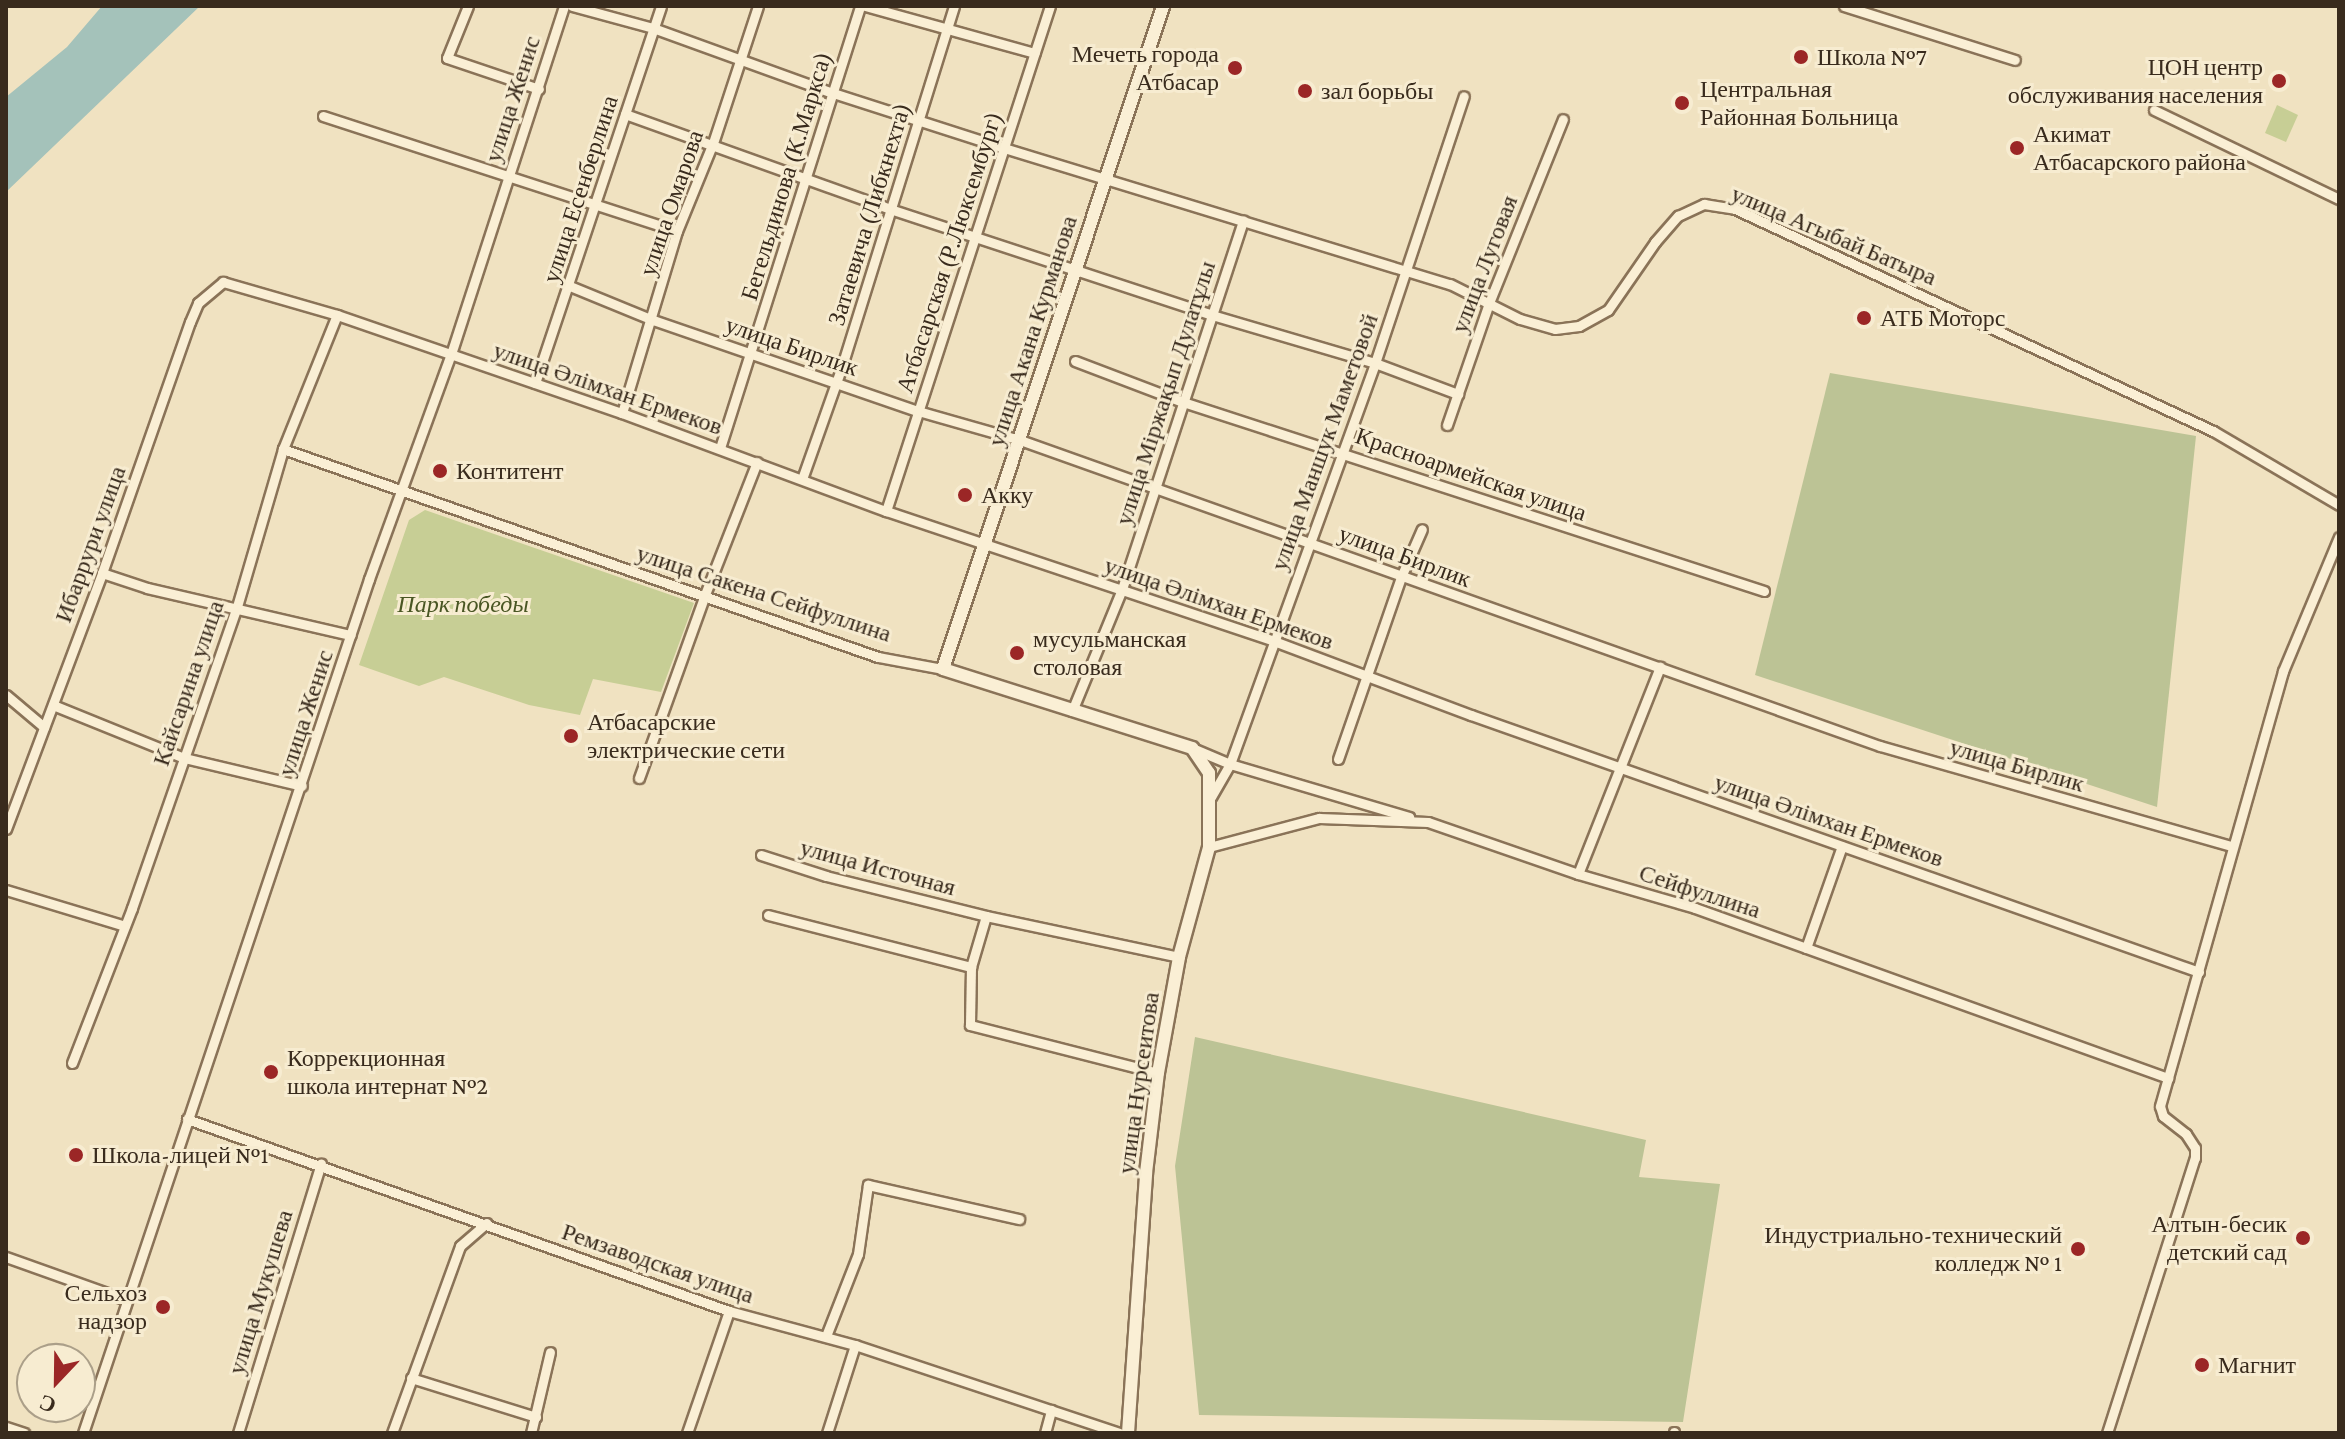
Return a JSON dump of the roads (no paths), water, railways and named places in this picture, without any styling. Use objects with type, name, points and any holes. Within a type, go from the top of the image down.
[{"type":"main road","name":"улица Акана Курманова","points":[[943,669],[1163,6]]},
{"type":"main road","name":"улица Сакена Сейфуллина","points":[[943,669],[1192,748]]},
{"type":"main road","name":"улица Нурсеитова","points":[[1128,1433],[1146,1173],[1158,1073],[1179,957],[1209,847],[1209,773],[1192,748]]},
{"type":"street","points":[[468,6],[447,58],[539,89]]},
{"type":"street","name":"улица Женис","points":[[83,1433],[351,635],[451,354],[564,6]]},
{"type":"street","name":"улица Агыбай Батыра","points":[[572,6],[653,28],[830,92],[1004,148],[1450,284],[1537,326],[1555,329],[1579,326],[1608,310],[1655,242],[1678,216],[1704,204],[1727,207],[2171,410],[2339,505]]},
{"type":"street","name":"улица Есенберлина","points":[[535,383],[570,286],[661,6]]},
{"type":"street","name":"улица Омарова","points":[[622,413],[653,320],[677,231],[713,143],[758,6]]},
{"type":"street","points":[[862,6],[1035,53]]},
{"type":"street","name":"Бегельдинова (К.Маркса)","points":[[720,448],[753,353],[830,92],[862,6]]},
{"type":"street","name":"Затаевича (Либкнехта)","points":[[802,479],[837,382],[954,6]]},
{"type":"street","name":"Атбасарская (Р.Люксембург)","points":[[886,511],[1050,6]]},
{"type":"street","points":[[1844,6],[2015,60]]},
{"type":"street","name":"улица Маншук Маметовой","points":[[1211,797],[1230,764],[1375,363],[1464,96]]},
{"type":"street","points":[[2154,110],[2339,199]]},
{"type":"street","points":[[625,114],[890,209],[1212,315],[1375,363],[1458,394]]},
{"type":"street","points":[[323,116],[677,231]]},
{"type":"street","name":"улица Луговая","points":[[1447,425],[1489,303],[1563,119]]},
{"type":"street","name":"улица Міржақып Дулатұлы","points":[[1072,711],[1122,589],[1243,220]]},
{"type":"street","name":"улица Әлімхан Ермеков","points":[[223,282],[337,315],[622,413],[886,511],[1274,641],[1369,678],[2199,972]]},
{"type":"street","name":"Ибаррури улица","points":[[6,829],[102,573],[194,312],[208,292],[223,282]]},
{"type":"street","name":"улица Бирлик","points":[[570,286],[653,320],[918,411],[1020,440],[1880,746],[2232,846]]},
{"type":"street","name":"Кайсарина улица","points":[[72,1063],[125,926],[236,610],[283,449],[337,315]]},
{"type":"street","name":"Красноармейская улица","points":[[1075,361],[1183,402],[1764,591]]},
{"type":"street","name":"улица Сакена Сейфуллина","points":[[283,449],[878,657],[943,669]]},
{"type":"street","points":[[639,778],[704,597],[757,462]]},
{"type":"street","points":[[1338,759],[1369,678],[1401,577],[1422,529]]},
{"type":"street","points":[[2107,1433],[2195,1158],[2195,1148],[2186,1134],[2163,1116],[2160,1106],[2283,671],[2339,537]]},
{"type":"street","points":[[102,573],[147,588],[351,635]]},
{"type":"street","points":[[1578,874],[1660,667]]},
{"type":"street","points":[[6,695],[44,727]]},
{"type":"street","points":[[53,705],[184,758],[302,786]]},
{"type":"street","name":"улица Сакена Сейфуллина","points":[[1192,748],[1230,764],[1428,822]]},
{"type":"street","name":"Сейфуллина","points":[[1209,847],[1319,818],[1428,822],[1578,874],[1695,908],[2168,1078]]},
{"type":"street","points":[[1806,948],[1842,846]]},
{"type":"street","name":"улица Источная","points":[[761,855],[826,876],[986,916],[1179,957]]},
{"type":"street","points":[[6,890],[125,926]]},
{"type":"street","points":[[768,915],[971,967]]},
{"type":"street","points":[[986,916],[971,967],[970,1025],[1158,1073]]},
{"type":"street","name":"Ремзаводская улица","points":[[187,1119],[729,1311],[855,1345],[1119,1433]]},
{"type":"street","name":"улица Мукушева","points":[[238,1433],[321,1164]]},
{"type":"street","points":[[826,1336],[858,1254],[868,1185],[1019,1219]]},
{"type":"street","points":[[392,1433],[460,1246],[486,1223]]},
{"type":"street","points":[[7,1259],[127,1300]]},
{"type":"street","points":[[687,1433],[729,1311]]},
{"type":"street","points":[[827,1433],[855,1345]]},
{"type":"street","points":[[531,1433],[550,1352]]},
{"type":"street","points":[[411,1378],[536,1417]]},
{"type":"street","points":[[1045,1433],[1051,1410]]},
{"type":"street","points":[[6,1427],[24,1433]]},
{"type":"water","points":[[102,6],[200,6],[6,192],[6,97],[67,47]]},
{"type":"place","name":"Школа №7","points":[[1801,57]]},
{"type":"place","name":"Мечеть города Атбасар","points":[[1235,68]]},
{"type":"place","name":"ЦОН центр обслуживания населения","points":[[2279,81]]},
{"type":"place","name":"зал борьбы","points":[[1305,91]]},
{"type":"place","name":"Центральная Районная Больница","points":[[1682,103]]},
{"type":"place","name":"Акимат Атбасарского района","points":[[2017,148]]},
{"type":"place","name":"АТБ Моторс","points":[[1864,318]]},
{"type":"place","name":"Контитент","points":[[440,471]]},
{"type":"place","name":"Акку","points":[[965,495]]},
{"type":"place","name":"мусульманская столовая","points":[[1017,653]]},
{"type":"place","name":"Атбасарские электрические сети","points":[[571,736]]},
{"type":"place","name":"Коррекционная школа интернат №2","points":[[271,1072]]},
{"type":"place","name":"Школа-лицей №1","points":[[76,1155]]},
{"type":"place","name":"Алтын-бесик детский сад","points":[[2303,1238]]},
{"type":"place","name":"Индустриально-технический колледж № 1","points":[[2078,1249]]},
{"type":"place","name":"Сельхоз надзор","points":[[163,1307]]},
{"type":"place","name":"Магнит","points":[[2202,1365]]},
{"type":"park label","name":"Парк победы","points":[[463,604]]}]
